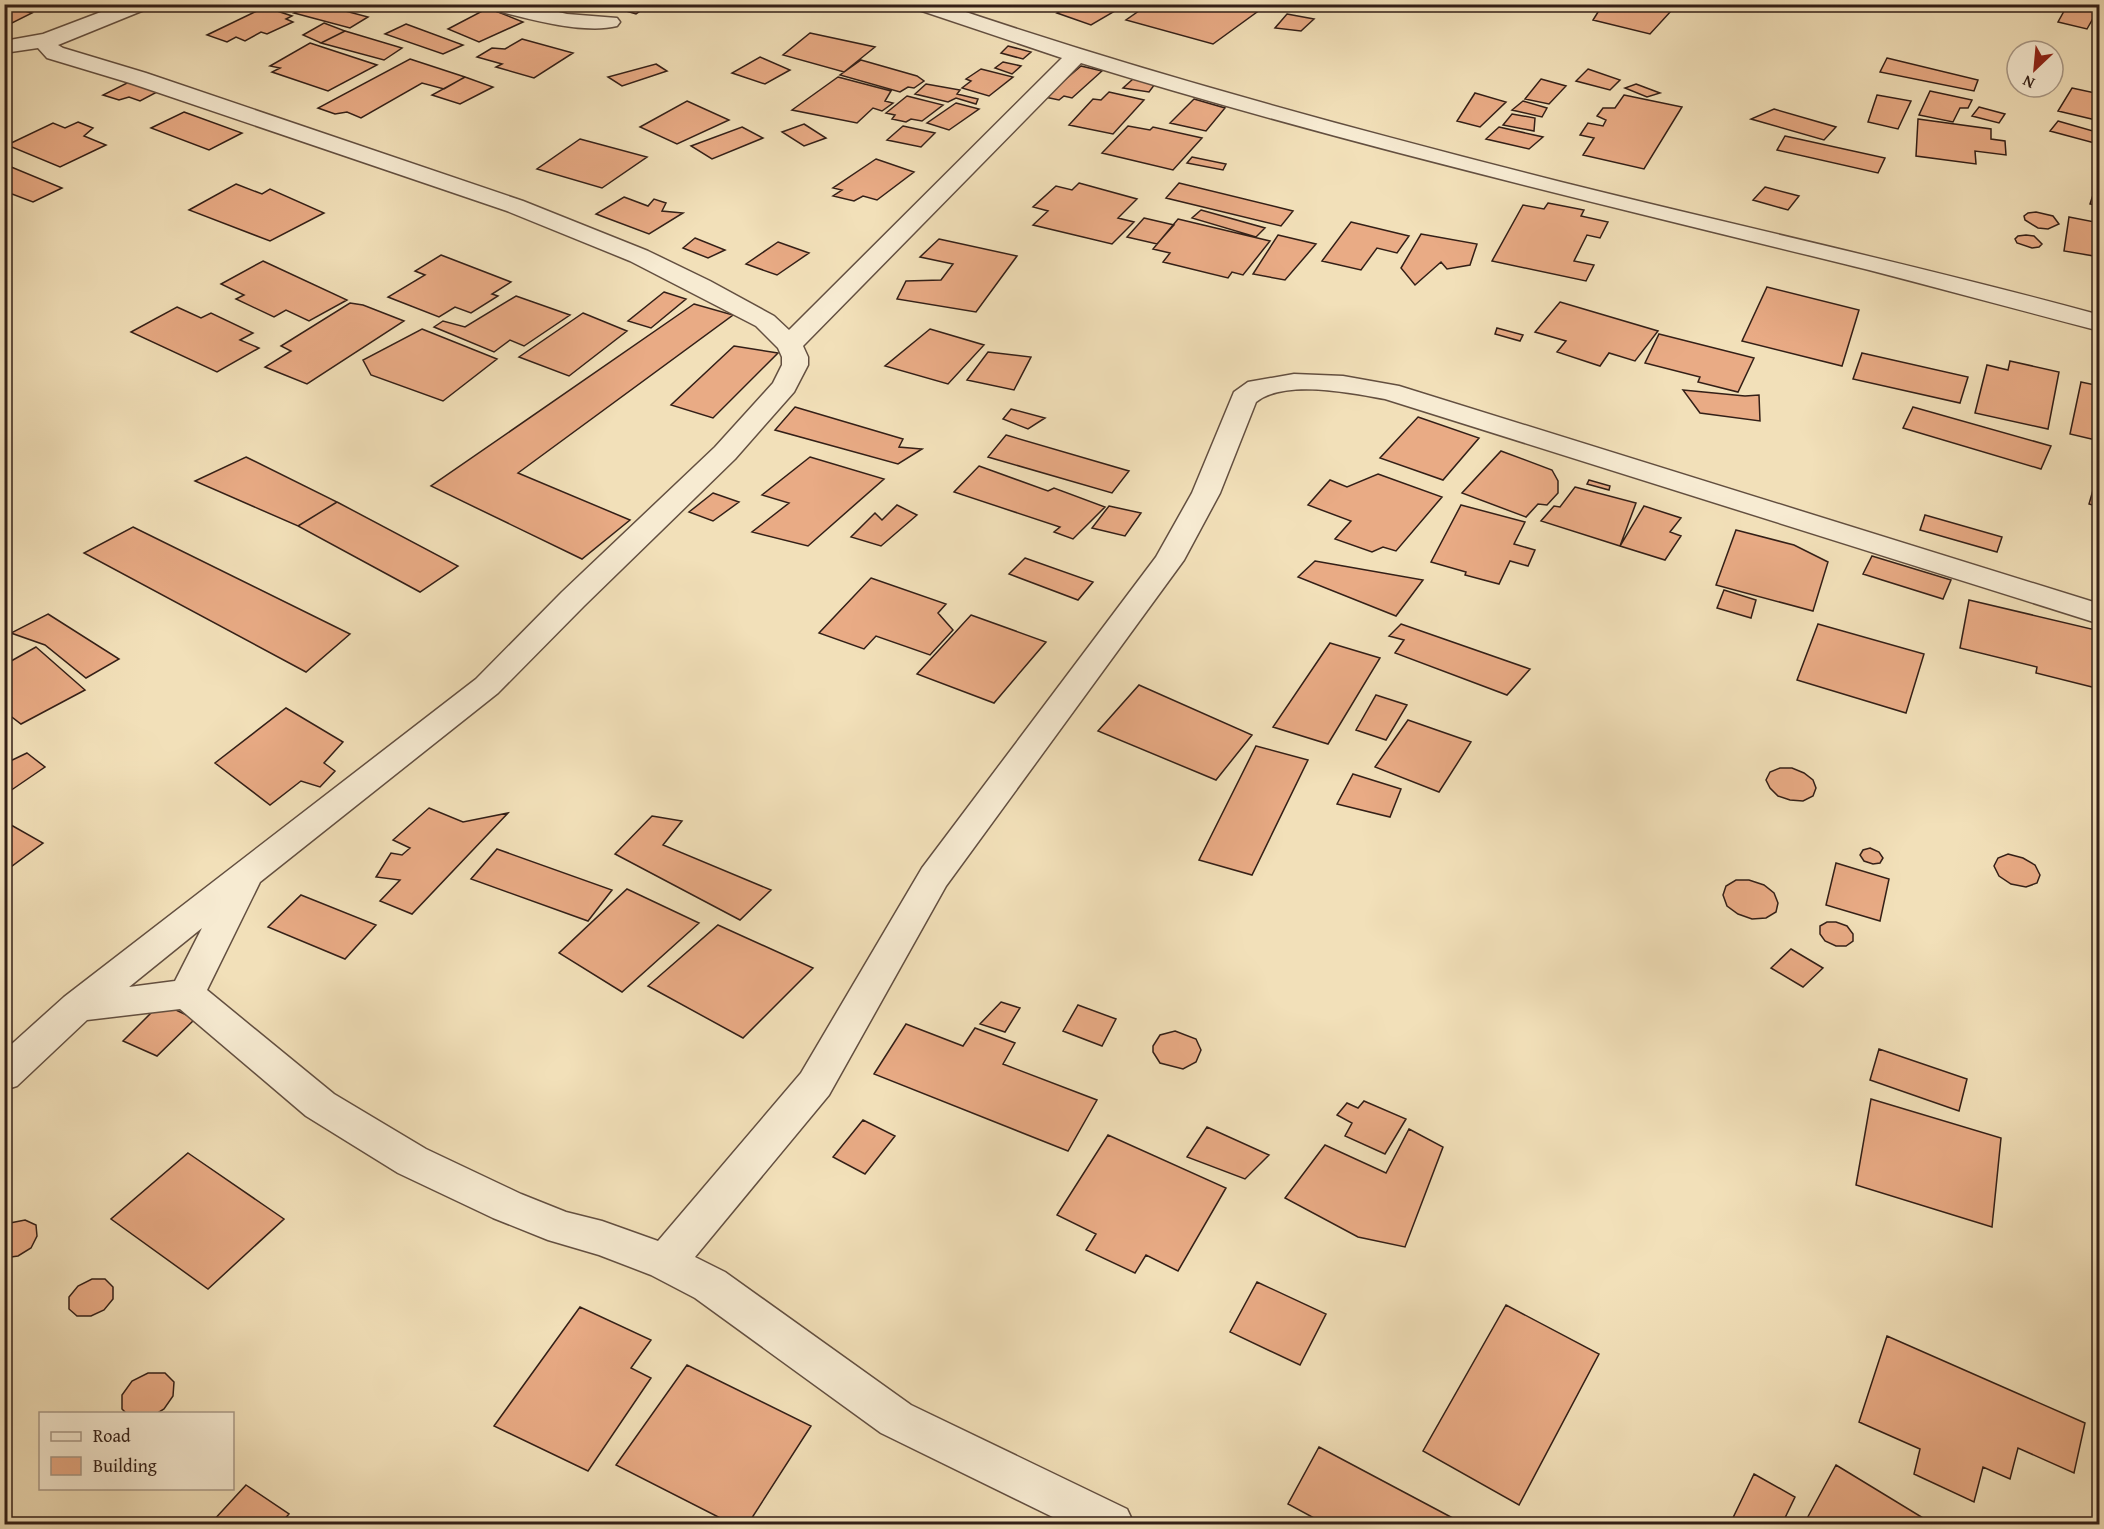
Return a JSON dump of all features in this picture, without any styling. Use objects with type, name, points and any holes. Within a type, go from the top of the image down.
[{"type":"street","points":[[4,69],[6,47],[47,40],[142,4]]},
{"type":"street","points":[[493,4],[567,20],[610,22]]},
{"type":"street","points":[[920,4],[1140,75],[1480,168],[1765,237],[2100,323]]},
{"type":"street","points":[[4,1076],[77,1006],[246,877],[488,686],[573,599],[725,453],[785,386],[795,365],[795,357],[789,345],[765,321],[639,256],[515,206],[138,78],[55,53],[48,47],[47,40]]},
{"type":"street","points":[[789,345],[1077,55]]},
{"type":"street","points":[[666,1262],[815,1084],[934,877],[1169,560],[1206,493],[1244,398],[1257,388],[1294,382],[1343,384],[1389,392],[2100,614]]},
{"type":"street","points":[[187,994],[246,877]]},
{"type":"street","points":[[77,1006],[187,994],[320,1105],[412,1161],[562,1228],[602,1238],[666,1262],[710,1285],[896,1419],[1111,1524]]},
{"type":"building","points":[[4,4],[21,4],[14,8],[32,13],[12,23],[4,20]]},
{"type":"building","points":[[312,4],[368,17],[350,28],[294,13]]},
{"type":"building","points":[[624,4],[650,4],[636,14],[626,11],[633,7]]},
{"type":"building","points":[[1073,4],[1096,4],[1115,11],[1091,25],[1057,13]]},
{"type":"building","points":[[1149,4],[1268,4],[1213,44],[1126,20]]},
{"type":"building","points":[[1603,4],[1649,4],[1672,10],[1650,34],[1593,20]]},
{"type":"building","points":[[2068,4],[2100,4],[2100,6],[2087,29],[2058,22]]},
{"type":"building","points":[[265,7],[292,16],[286,19],[293,22],[267,34],[261,32],[245,41],[236,37],[227,42],[207,35]]},
{"type":"building","points":[[488,8],[523,22],[479,42],[448,29]]},
{"type":"building","points":[[1287,14],[1314,19],[1301,31],[1275,28]]},
{"type":"building","points":[[324,23],[345,31],[321,43],[303,35]]},
{"type":"building","points":[[406,24],[463,45],[443,54],[385,34]]},
{"type":"building","points":[[345,31],[402,48],[384,60],[321,43]]},
{"type":"building","points":[[810,33],[875,47],[844,72],[783,55]]},
{"type":"building","points":[[522,39],[573,53],[534,78],[496,67],[502,64],[477,57],[492,48],[505,49]]},
{"type":"building","points":[[310,43],[377,65],[328,91],[272,72],[280,68],[270,66]]},
{"type":"building","points":[[1008,46],[1031,52],[1023,59],[1001,53]]},
{"type":"building","points":[[760,57],[790,70],[765,84],[732,73]]},
{"type":"building","points":[[1887,58],[1978,80],[1974,91],[1880,72]]},
{"type":"building","points":[[410,59],[465,77],[444,89],[422,83],[361,118],[347,112],[335,114],[318,108]]},
{"type":"building","points":[[861,60],[917,76],[924,81],[914,88],[908,87],[900,92],[840,75]]},
{"type":"building","points":[[1003,62],[1021,66],[1012,74],[995,68]]},
{"type":"building","points":[[656,64],[667,71],[622,86],[608,77]]},
{"type":"building","points":[[1081,66],[1102,71],[1072,98],[1064,96],[1059,100],[1045,97]]},
{"type":"building","points":[[981,69],[1013,77],[989,96],[962,88],[971,81],[966,79]]},
{"type":"building","points":[[1588,69],[1620,80],[1610,90],[1576,81]]},
{"type":"building","points":[[465,77],[493,87],[460,104],[432,95]]},
{"type":"building","points":[[838,77],[891,91],[885,101],[893,103],[882,111],[873,108],[857,123],[792,110]]},
{"type":"building","points":[[1133,79],[1155,84],[1149,92],[1123,88]]},
{"type":"building","points":[[1541,79],[1566,86],[1549,104],[1525,99]]},
{"type":"building","points":[[129,82],[159,91],[140,101],[129,97],[119,100],[103,95]]},
{"type":"building","points":[[926,84],[960,90],[957,94],[978,99],[976,104],[956,98],[948,102],[915,94]]},
{"type":"building","points":[[1636,84],[1660,93],[1647,97],[1625,88]]},
{"type":"building","points":[[2072,88],[2100,94],[2100,121],[2058,111]]},
{"type":"building","points":[[1930,91],[1972,100],[1968,108],[1960,108],[1953,122],[1919,115]]},
{"type":"building","points":[[1109,92],[1144,100],[1113,134],[1069,125],[1093,99],[1101,100]]},
{"type":"building","points":[[1475,93],[1506,102],[1480,127],[1457,121]]},
{"type":"building","points":[[1624,95],[1682,107],[1644,169],[1583,155],[1594,138],[1580,135],[1588,123],[1603,126],[1606,120],[1597,116],[1603,108],[1615,108]]},
{"type":"building","points":[[1877,95],[1911,101],[1898,129],[1868,122]]},
{"type":"building","points":[[907,96],[943,105],[922,121],[911,119],[906,122],[892,119],[895,115],[886,113]]},
{"type":"building","points":[[1194,99],[1225,108],[1206,131],[1170,123]]},
{"type":"building","points":[[687,101],[729,120],[677,144],[640,127]]},
{"type":"building","points":[[1523,101],[1547,108],[1542,117],[1512,110]]},
{"type":"building","points":[[956,103],[979,109],[949,130],[927,123]]},
{"type":"building","points":[[1979,107],[2005,114],[1999,123],[1972,116]]},
{"type":"building","points":[[1774,109],[1836,127],[1824,140],[1751,119]]},
{"type":"building","points":[[184,112],[242,133],[209,150],[151,128]]},
{"type":"building","points":[[1512,114],[1535,118],[1534,131],[1503,125]]},
{"type":"building","points":[[1918,119],[1991,129],[1991,139],[2005,141],[2006,155],[1975,151],[1976,164],[1916,156]]},
{"type":"building","points":[[2058,121],[2100,133],[2100,142],[2098,144],[2050,131]]},
{"type":"building","points":[[78,122],[93,128],[84,136],[106,145],[60,167],[7,145],[53,123],[65,128]]},
{"type":"building","points":[[804,124],[826,138],[804,146],[782,132]]},
{"type":"building","points":[[903,126],[935,133],[921,147],[887,140]]},
{"type":"building","points":[[1128,126],[1150,130],[1153,127],[1202,138],[1173,170],[1102,153]]},
{"type":"building","points":[[742,127],[763,138],[712,159],[691,146]]},
{"type":"building","points":[[1499,127],[1543,137],[1529,149],[1486,139]]},
{"type":"building","points":[[1785,136],[1885,158],[1878,173],[1777,150]]},
{"type":"building","points":[[580,139],[647,157],[602,188],[537,169]]},
{"type":"building","points":[[1192,157],[1226,164],[1223,170],[1187,163]]},
{"type":"building","points":[[876,159],[914,172],[877,200],[863,196],[854,201],[833,196],[842,190],[833,188]]},
{"type":"building","points":[[4,164],[62,188],[33,202],[4,191]]},
{"type":"building","points":[[2100,174],[2100,206],[2090,204]]},
{"type":"building","points":[[1079,183],[1137,199],[1118,218],[1134,222],[1112,244],[1033,225],[1048,211],[1033,207],[1056,186],[1072,190]]},
{"type":"building","points":[[1179,183],[1293,211],[1281,226],[1166,198]]},
{"type":"building","points":[[236,184],[262,194],[270,189],[324,213],[270,241],[189,210]]},
{"type":"building","points":[[1765,187],[1799,196],[1788,210],[1753,200]]},
{"type":"building","points":[[624,197],[648,206],[654,199],[666,203],[662,211],[683,213],[649,234],[596,214]]},
{"type":"building","points":[[1548,203],[1584,210],[1581,216],[1608,222],[1600,238],[1587,235],[1574,261],[1594,265],[1586,281],[1492,261],[1523,205],[1544,209]]},
{"type":"building","points":[[1201,210],[1265,228],[1256,237],[1192,218]]},
{"type":"building","points":[[2036,212],[2053,216],[2059,224],[2048,229],[2038,228],[2025,220],[2024,216],[2028,213]]},
{"type":"building","points":[[2069,217],[2100,223],[2100,257],[2064,251]]},
{"type":"building","points":[[1144,218],[1174,225],[1157,244],[1127,237]]},
{"type":"building","points":[[1178,219],[1270,241],[1243,275],[1232,272],[1228,278],[1163,262],[1170,253],[1153,249]]},
{"type":"building","points":[[1351,222],[1409,236],[1397,253],[1377,248],[1361,270],[1322,261]]},
{"type":"building","points":[[1421,234],[1477,244],[1470,265],[1447,269],[1441,262],[1415,285],[1401,268]]},
{"type":"building","points":[[1278,235],[1316,244],[1285,280],[1253,274]]},
{"type":"building","points":[[2018,236],[2034,236],[2042,244],[2032,248],[2017,243],[2015,239]]},
{"type":"building","points":[[695,238],[725,250],[708,258],[683,248]]},
{"type":"building","points":[[939,239],[1017,256],[976,312],[897,299],[906,281],[941,280],[953,264],[920,257]]},
{"type":"building","points":[[778,242],[809,253],[777,275],[746,264]]},
{"type":"building","points":[[441,255],[511,282],[492,294],[498,296],[471,313],[455,307],[439,317],[388,297],[425,275],[415,271]]},
{"type":"building","points":[[263,261],[347,300],[309,321],[286,310],[274,317],[236,299],[244,295],[221,284]]},
{"type":"building","points":[[1767,287],[1859,310],[1842,366],[1742,341]]},
{"type":"building","points":[[664,292],[686,299],[651,328],[628,321]]},
{"type":"building","points":[[516,296],[570,315],[524,346],[510,340],[494,352],[434,327],[443,321],[465,327]]},
{"type":"building","points":[[1560,302],[1658,331],[1635,361],[1609,353],[1600,366],[1557,352],[1566,341],[1535,332]]},
{"type":"building","points":[[350,303],[363,305],[404,321],[307,384],[265,367],[291,351],[281,346]]},
{"type":"building","points":[[694,304],[733,315],[518,473],[630,520],[582,559],[431,486]]},
{"type":"building","points":[[177,307],[201,318],[211,313],[253,333],[240,340],[259,348],[217,372],[131,332]]},
{"type":"building","points":[[583,313],[627,331],[569,376],[519,357]]},
{"type":"building","points":[[1497,328],[1523,335],[1520,341],[1495,334]]},
{"type":"building","points":[[422,329],[497,359],[443,401],[371,375],[363,360]]},
{"type":"building","points":[[930,329],[984,345],[948,384],[885,366]]},
{"type":"building","points":[[1659,334],[1754,358],[1738,392],[1698,382],[1700,377],[1645,363]]},
{"type":"building","points":[[734,346],[778,353],[713,418],[671,405]]},
{"type":"building","points":[[988,352],[1031,357],[1014,390],[967,380]]},
{"type":"building","points":[[1862,353],[1968,377],[1960,403],[1853,379]]},
{"type":"building","points":[[2010,361],[2059,372],[2048,429],[1975,413],[1987,365],[2008,370]]},
{"type":"building","points":[[2081,382],[2100,386],[2100,441],[2070,434]]},
{"type":"building","points":[[1683,390],[1745,396],[1759,395],[1760,421],[1700,413]]},
{"type":"building","points":[[795,407],[903,439],[899,447],[922,449],[898,464],[775,430]]},
{"type":"building","points":[[1913,407],[2051,446],[2041,469],[1903,428]]},
{"type":"building","points":[[1011,409],[1045,418],[1028,429],[1003,419]]},
{"type":"building","points":[[1418,417],[1479,438],[1443,480],[1380,458]]},
{"type":"building","points":[[1006,435],[1129,471],[1112,493],[988,457]]},
{"type":"building","points":[[1501,451],[1552,470],[1558,481],[1558,493],[1547,505],[1538,504],[1526,517],[1462,493]]},
{"type":"building","points":[[246,457],[337,502],[298,526],[195,481]]},
{"type":"building","points":[[810,457],[884,479],[808,546],[752,532],[789,503],[762,495]]},
{"type":"building","points":[[979,466],[1048,491],[1054,488],[1105,507],[1073,539],[1054,532],[1060,527],[954,492]]},
{"type":"building","points":[[2100,466],[2100,507],[2089,504]]},
{"type":"building","points":[[1378,474],[1442,497],[1396,551],[1383,547],[1372,552],[1335,539],[1351,521],[1308,505],[1330,480],[1347,487]]},
{"type":"building","points":[[1589,480],[1610,486],[1609,490],[1587,484]]},
{"type":"building","points":[[1575,487],[1636,503],[1620,546],[1541,521],[1554,506],[1560,507]]},
{"type":"building","points":[[713,493],[739,502],[713,521],[689,512]]},
{"type":"building","points":[[337,502],[458,566],[420,592],[298,526]]},
{"type":"building","points":[[897,505],[917,515],[881,546],[851,537],[875,513],[882,520]]},
{"type":"building","points":[[1461,505],[1525,522],[1514,544],[1535,550],[1528,566],[1510,561],[1499,584],[1465,575],[1466,572],[1431,562]]},
{"type":"building","points":[[1109,506],[1141,513],[1125,536],[1092,528]]},
{"type":"building","points":[[1644,506],[1681,518],[1670,532],[1681,536],[1665,560],[1620,546]]},
{"type":"building","points":[[1925,515],[2002,537],[1997,552],[1920,530]]},
{"type":"building","points":[[133,527],[350,634],[306,672],[84,553]]},
{"type":"building","points":[[1736,530],[1794,545],[1828,562],[1813,611],[1716,585]]},
{"type":"building","points":[[1872,556],[1951,580],[1943,599],[1863,574]]},
{"type":"building","points":[[1025,558],[1093,582],[1078,600],[1009,574]]},
{"type":"building","points":[[1315,561],[1423,580],[1396,616],[1298,577]]},
{"type":"building","points":[[871,578],[946,604],[938,613],[953,630],[930,655],[876,636],[864,649],[819,633]]},
{"type":"building","points":[[1724,590],[1756,600],[1751,618],[1717,608]]},
{"type":"building","points":[[1969,600],[2100,631],[2100,689],[2036,673],[2037,667],[1960,648]]},
{"type":"building","points":[[48,614],[119,659],[86,678],[45,645],[11,633]]},
{"type":"building","points":[[971,615],[1046,642],[994,703],[917,674]]},
{"type":"building","points":[[1401,624],[1530,669],[1507,695],[1395,653],[1404,640],[1389,636]]},
{"type":"building","points":[[1818,624],[1924,654],[1906,713],[1797,680]]},
{"type":"building","points":[[1330,643],[1380,658],[1328,744],[1273,727]]},
{"type":"building","points":[[36,647],[85,690],[21,724],[4,711],[4,665]]},
{"type":"building","points":[[1139,685],[1252,735],[1216,780],[1098,731]]},
{"type":"building","points":[[1376,695],[1407,705],[1386,740],[1356,730]]},
{"type":"building","points":[[286,708],[343,742],[324,763],[335,771],[320,787],[301,781],[270,805],[215,763]]},
{"type":"building","points":[[1408,720],[1471,742],[1439,792],[1375,767]]},
{"type":"building","points":[[1256,746],[1308,760],[1252,875],[1199,860]]},
{"type":"building","points":[[27,753],[45,767],[10,791],[4,788],[4,764]]},
{"type":"building","points":[[1780,768],[1792,768],[1813,780],[1816,788],[1813,796],[1803,801],[1778,796],[1766,780],[1770,772]]},
{"type":"building","points":[[1353,774],[1401,789],[1390,817],[1337,804]]},
{"type":"building","points":[[429,808],[463,822],[508,813],[412,914],[380,901],[400,880],[376,877],[391,853],[402,855],[410,848],[393,840]]},
{"type":"building","points":[[652,816],[682,821],[663,845],[771,890],[740,920],[615,854]]},
{"type":"building","points":[[4,821],[43,843],[4,872]]},
{"type":"building","points":[[1870,848],[1879,852],[1883,858],[1880,863],[1873,864],[1864,861],[1860,855],[1863,850]]},
{"type":"building","points":[[497,849],[612,890],[588,921],[471,879]]},
{"type":"building","points":[[2008,854],[2023,858],[2035,865],[2040,875],[2037,883],[2026,887],[2011,884],[1999,876],[1994,866],[1998,858]]},
{"type":"building","points":[[1836,863],[1889,879],[1880,921],[1826,905]]},
{"type":"building","points":[[1736,880],[1749,880],[1764,885],[1774,893],[1778,903],[1776,912],[1766,918],[1752,919],[1738,914],[1727,906],[1723,895],[1726,886]]},
{"type":"building","points":[[627,889],[699,923],[622,992],[559,953]]},
{"type":"building","points":[[301,895],[376,925],[345,959],[268,927]]},
{"type":"building","points":[[1827,922],[1847,926],[1853,934],[1853,941],[1846,946],[1836,946],[1825,941],[1820,934],[1820,926]]},
{"type":"building","points":[[718,925],[813,968],[743,1038],[648,986]]},
{"type":"building","points":[[1791,949],[1823,968],[1803,987],[1771,968]]},
{"type":"building","points":[[1001,1002],[1020,1008],[1005,1032],[980,1024]]},
{"type":"building","points":[[161,1003],[195,1019],[157,1056],[123,1041]]},
{"type":"building","points":[[1078,1005],[1116,1019],[1102,1046],[1063,1031]]},
{"type":"building","points":[[906,1024],[963,1046],[975,1028],[1015,1043],[1003,1064],[1097,1100],[1068,1151],[874,1074]]},
{"type":"building","points":[[1175,1031],[1196,1039],[1201,1050],[1196,1062],[1183,1069],[1160,1063],[1153,1052],[1153,1046],[1160,1035]]},
{"type":"building","points":[[1879,1049],[1967,1079],[1959,1111],[1870,1080]]},
{"type":"building","points":[[1871,1099],[2001,1138],[1992,1227],[1856,1185]]},
{"type":"building","points":[[1364,1101],[1406,1119],[1385,1154],[1345,1136],[1352,1123],[1337,1115],[1347,1103],[1358,1108]]},
{"type":"building","points":[[863,1120],[895,1136],[865,1174],[833,1157]]},
{"type":"building","points":[[1207,1127],[1269,1155],[1245,1179],[1187,1157]]},
{"type":"building","points":[[1409,1129],[1443,1147],[1405,1247],[1358,1237],[1285,1198],[1325,1145],[1386,1173]]},
{"type":"building","points":[[1108,1135],[1226,1188],[1178,1271],[1146,1255],[1135,1273],[1086,1250],[1096,1234],[1057,1215]]},
{"type":"building","points":[[188,1153],[284,1219],[208,1289],[111,1219]]},
{"type":"building","points":[[25,1220],[36,1225],[37,1236],[31,1248],[18,1256],[4,1258],[4,1227],[10,1223]]},
{"type":"building","points":[[92,1279],[105,1279],[113,1287],[113,1299],[104,1310],[91,1316],[77,1316],[69,1309],[69,1297],[78,1286]]},
{"type":"building","points":[[1257,1282],[1326,1314],[1300,1365],[1230,1332]]},
{"type":"building","points":[[1506,1305],[1599,1354],[1519,1505],[1423,1451]]},
{"type":"building","points":[[580,1307],[651,1340],[631,1368],[651,1378],[588,1471],[494,1426]]},
{"type":"building","points":[[1887,1336],[2085,1423],[2074,1473],[2018,1448],[2010,1479],[1983,1467],[1974,1502],[1914,1474],[1920,1449],[1859,1422]]},
{"type":"building","points":[[687,1365],[811,1426],[748,1524],[732,1524],[616,1465]]},
{"type":"building","points":[[148,1373],[165,1373],[174,1382],[173,1396],[159,1412],[125,1412],[122,1409],[122,1395],[132,1381]]},
{"type":"building","points":[[1319,1447],[1464,1524],[1325,1524],[1288,1504]]},
{"type":"building","points":[[1836,1465],[1933,1524],[1804,1524]]},
{"type":"building","points":[[1754,1474],[1795,1497],[1782,1524],[1730,1524]]},
{"type":"building","points":[[246,1485],[289,1514],[280,1524],[216,1524],[212,1522]]}]
